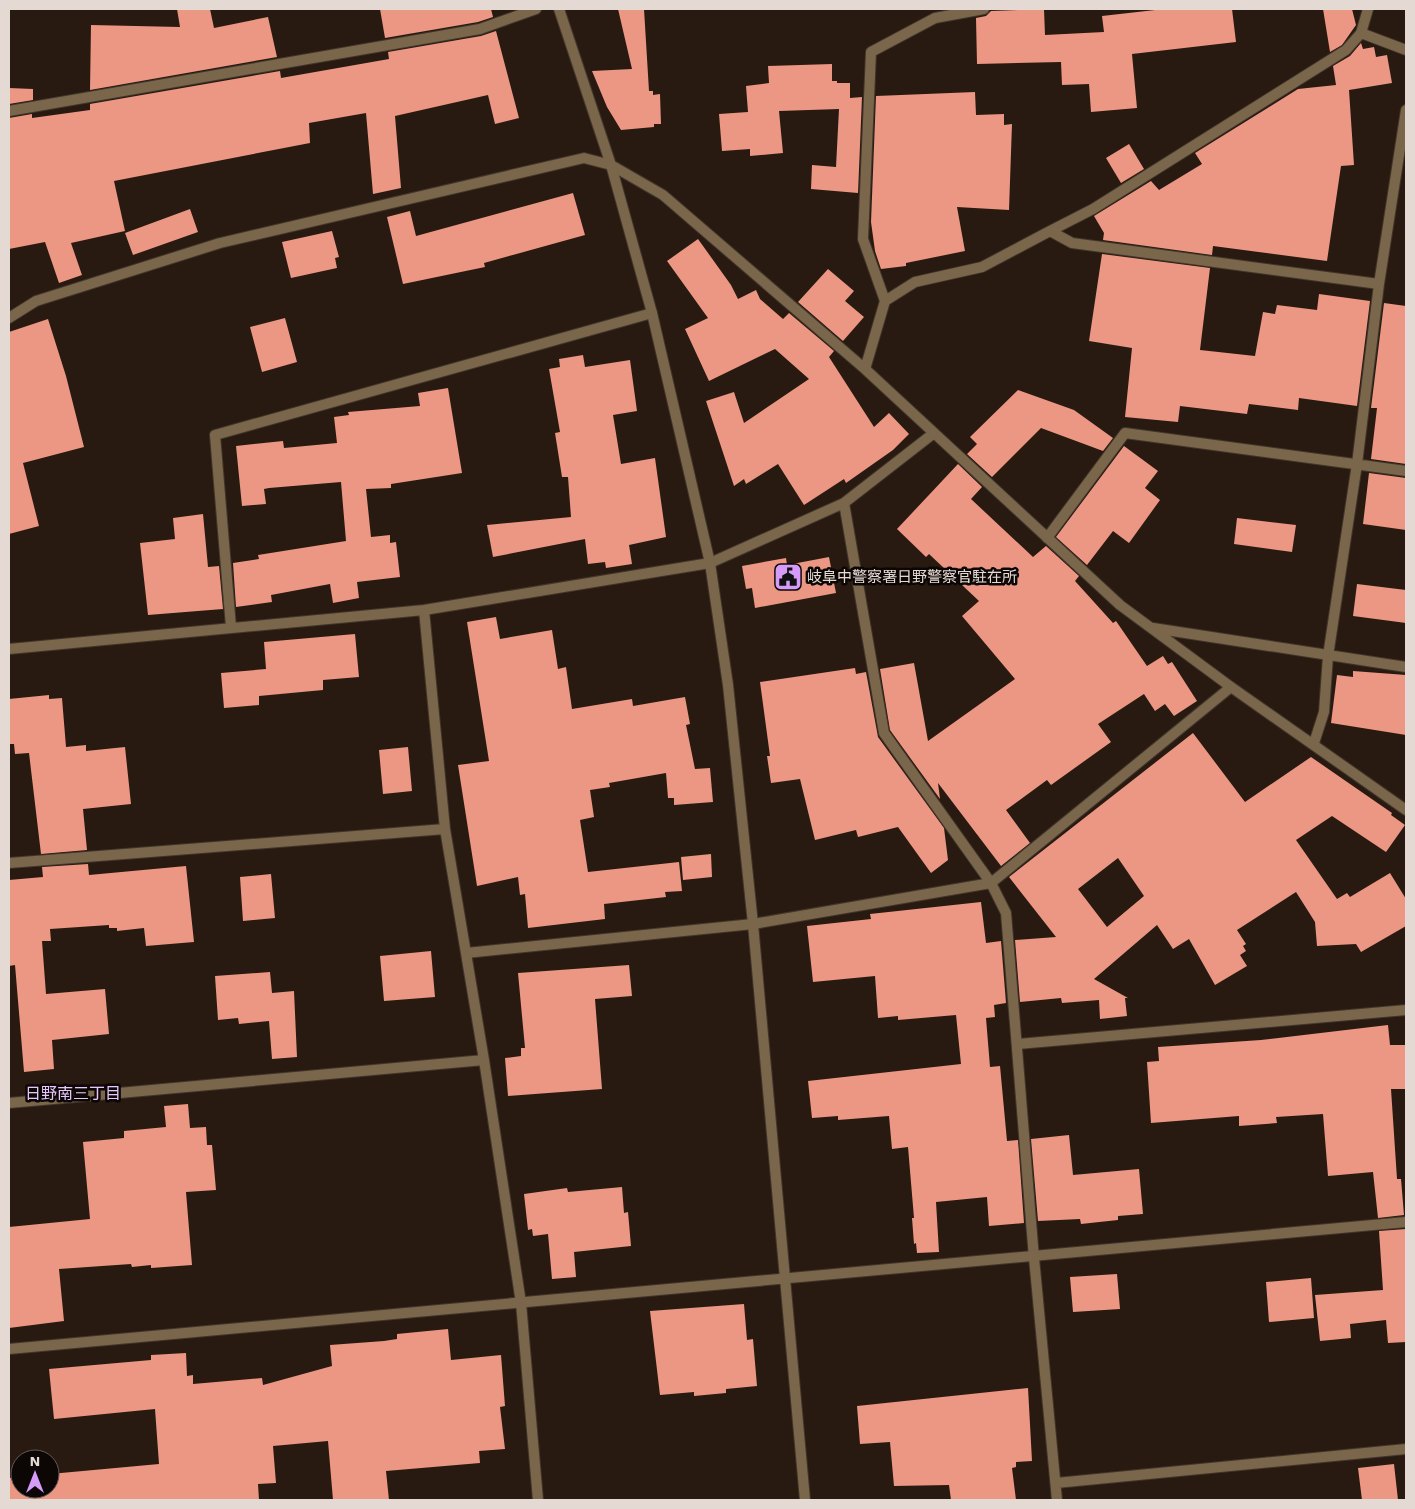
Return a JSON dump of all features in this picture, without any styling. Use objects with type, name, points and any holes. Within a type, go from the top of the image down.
[{"type":"street","points":[[9,111],[480,29],[536,9]]},
{"type":"street","points":[[559,9],[612,165],[652,313],[710,563],[728,685],[753,924],[784,1279],[806,1500]]},
{"type":"street","points":[[865,369],[885,301],[863,239],[871,52],[934,18],[984,9]]},
{"type":"street","points":[[885,301],[915,282],[982,267],[1093,209],[1346,50],[1360,33],[1368,9]]},
{"type":"street","points":[[1360,33],[1406,50]]},
{"type":"street","points":[[1314,743],[1324,712],[1328,656],[1357,464],[1379,284],[1406,110]]},
{"type":"street","points":[[9,318],[36,301],[220,243],[584,158],[612,165],[662,196],[865,369],[1120,605],[1406,810]]},
{"type":"street","points":[[1050,231],[1072,243],[1379,284]]},
{"type":"street","points":[[231,627],[215,435],[652,313]]},
{"type":"street","points":[[9,649],[424,610],[710,563],[844,503],[934,433]]},
{"type":"street","points":[[1047,538],[1125,433],[1406,471]]},
{"type":"street","points":[[844,503],[884,734],[991,883],[1006,913],[1034,1258],[1057,1500]]},
{"type":"street","points":[[424,610],[445,829],[484,1060],[521,1303],[538,1500]]},
{"type":"street","points":[[1150,627],[1406,667]]},
{"type":"street","points":[[466,953],[753,924],[991,883],[1231,686]]},
{"type":"street","points":[[9,863],[445,829]]},
{"type":"street","points":[[1018,1044],[1406,1010]]},
{"type":"street","points":[[9,1103],[484,1060]]},
{"type":"street","points":[[9,1349],[1034,1258],[1406,1222]]},
{"type":"street","points":[[1056,1483],[1406,1449]]},
{"type":"building","points":[[177,9],[210,9],[214,28],[268,17],[277,57],[90,90],[91,25],[180,27]]},
{"type":"building","points":[[380,9],[491,9],[493,17],[478,22],[385,38]]},
{"type":"building","points":[[618,9],[644,9],[649,91],[653,91],[653,95],[660,94],[661,124],[654,124],[654,127],[621,130],[607,107],[592,71],[632,69]]},
{"type":"building","points":[[1044,9],[1045,35],[1104,32],[1102,16],[1164,9],[1232,9],[1236,42],[1132,54],[1137,108],[1091,112],[1089,84],[1062,85],[1061,62],[977,64],[976,18],[986,16],[991,11]]},
{"type":"building","points":[[1323,9],[1352,9],[1356,25],[1342,45],[1330,52]]},
{"type":"building","points":[[496,31],[519,118],[495,124],[488,95],[395,116],[401,188],[373,194],[366,113],[309,123],[310,143],[114,181],[125,231],[71,243],[82,275],[59,283],[45,242],[9,249],[9,118],[32,114],[32,118],[90,110],[90,104],[280,71],[281,78],[389,59],[388,52],[481,36]]},
{"type":"building","points":[[1361,43],[1363,49],[1374,47],[1376,57],[1387,55],[1392,83],[1349,90],[1354,165],[1341,166],[1327,261],[1213,246],[1212,255],[1103,240],[1104,233],[1094,216],[1151,181],[1159,190],[1202,164],[1195,153],[1298,89],[1336,85],[1333,66],[1350,56]]},
{"type":"building","points":[[832,64],[832,81],[850,83],[850,98],[862,97],[858,193],[811,189],[812,165],[836,167],[839,109],[779,111],[783,153],[750,156],[750,149],[722,151],[719,114],[748,112],[746,86],[769,83],[768,66]]},
{"type":"building","points":[[9,88],[33,89],[33,100],[9,104]]},
{"type":"building","points":[[975,92],[976,115],[1004,114],[1004,125],[1012,124],[1009,210],[957,207],[965,251],[906,263],[906,266],[881,269],[875,251],[871,222],[876,96]]},
{"type":"building","points":[[1129,144],[1144,169],[1121,183],[1106,158]]},
{"type":"building","points":[[573,193],[585,235],[484,263],[485,267],[403,284],[387,217],[410,211],[416,236]]},
{"type":"building","points":[[190,209],[198,232],[133,255],[125,233]]},
{"type":"building","points":[[332,231],[339,257],[335,258],[337,268],[291,278],[282,242]]},
{"type":"building","points":[[698,239],[731,285],[738,299],[756,290],[760,299],[783,319],[789,313],[834,351],[829,357],[874,427],[889,413],[909,434],[893,450],[846,483],[844,479],[804,505],[778,464],[746,484],[744,479],[734,486],[706,401],[734,392],[744,423],[809,379],[775,349],[709,381],[685,329],[708,318],[667,261]]},
{"type":"building","points":[[1102,254],[1210,268],[1200,350],[1255,356],[1263,312],[1275,314],[1277,305],[1317,310],[1319,294],[1370,301],[1357,406],[1299,398],[1298,410],[1249,404],[1247,414],[1180,406],[1178,422],[1125,417],[1132,348],[1089,341]]},
{"type":"building","points":[[828,269],[854,291],[845,301],[864,317],[843,341],[798,302]]},
{"type":"building","points":[[1384,303],[1406,306],[1406,464],[1371,459],[1377,408],[1371,408]]},
{"type":"building","points":[[285,318],[297,362],[262,372],[250,327]]},
{"type":"building","points":[[48,319],[66,376],[84,447],[23,463],[39,526],[9,534],[9,332]]},
{"type":"building","points":[[583,355],[585,367],[630,360],[637,411],[613,415],[621,464],[655,458],[666,537],[629,545],[632,564],[606,568],[605,562],[588,564],[585,539],[493,557],[487,525],[571,517],[568,477],[562,477],[555,433],[560,432],[549,369],[560,367],[559,359]]},
{"type":"building","points":[[448,388],[462,473],[391,484],[391,488],[366,489],[371,537],[390,535],[390,543],[396,542],[400,577],[357,582],[359,598],[333,603],[330,584],[271,595],[272,602],[236,607],[233,563],[259,559],[258,555],[346,541],[341,482],[264,489],[266,504],[242,506],[236,446],[283,441],[284,448],[337,443],[334,417],[349,415],[348,412],[420,406],[418,393]]},
{"type":"building","points":[[1018,390],[1074,410],[1113,438],[1103,451],[1041,428],[992,477],[967,454],[977,444],[970,437]]},
{"type":"building","points":[[1124,446],[1158,471],[1145,488],[1160,500],[1129,543],[1113,531],[1087,565],[1056,537]]},
{"type":"building","points":[[958,464],[982,487],[971,499],[1033,557],[1046,546],[1079,576],[1075,581],[1113,623],[1116,621],[1147,666],[1163,656],[1168,664],[1172,662],[1197,701],[1174,716],[1165,704],[1155,711],[1144,694],[1098,724],[1111,742],[1051,785],[1047,780],[1006,810],[1030,843],[1001,866],[938,783],[940,799],[890,730],[880,669],[914,663],[928,741],[1015,679],[962,616],[979,601],[929,554],[926,557],[897,529]]},
{"type":"building","points":[[1369,473],[1406,478],[1406,530],[1363,524]]},
{"type":"building","points":[[203,514],[208,567],[219,566],[223,609],[148,615],[140,543],[175,539],[173,518]]},
{"type":"building","points":[[1237,518],[1296,525],[1292,552],[1234,544]]},
{"type":"building","name":"岐阜中警察署日野警察官駐在所","points":[[829,557],[836,593],[755,608],[752,588],[746,589],[742,566],[786,558],[787,565]]},
{"type":"building","points":[[1357,584],[1406,590],[1406,623],[1353,616]]},
{"type":"building","points":[[496,617],[500,639],[552,630],[558,669],[566,667],[572,709],[632,699],[633,706],[685,697],[690,724],[686,725],[695,769],[710,768],[713,802],[674,805],[674,798],[668,798],[666,773],[609,783],[610,787],[590,790],[594,817],[580,820],[588,872],[679,862],[682,891],[665,892],[666,897],[604,904],[605,919],[528,928],[525,894],[520,895],[518,877],[477,886],[458,765],[489,761],[467,622]]},
{"type":"building","points":[[355,634],[359,677],[323,680],[323,690],[259,696],[259,705],[224,708],[221,673],[266,669],[264,642]]},
{"type":"building","points":[[855,668],[856,674],[866,672],[878,737],[944,828],[948,860],[931,873],[898,827],[858,837],[856,830],[815,840],[800,779],[771,783],[767,756],[770,756],[760,682]]},
{"type":"building","points":[[1353,671],[1406,675],[1406,735],[1331,723],[1337,675],[1353,677]]},
{"type":"building","points":[[49,695],[49,699],[62,698],[66,747],[86,745],[86,751],[125,747],[131,804],[83,809],[87,850],[41,854],[29,753],[15,754],[14,744],[9,744],[9,699]]},
{"type":"building","points":[[1193,733],[1245,802],[1311,757],[1392,813],[1391,815],[1405,825],[1386,852],[1332,816],[1296,840],[1337,899],[1347,893],[1350,897],[1390,873],[1406,899],[1406,926],[1361,952],[1356,944],[1317,946],[1315,922],[1296,892],[1237,930],[1246,944],[1243,946],[1246,951],[1240,955],[1247,966],[1215,985],[1189,939],[1173,949],[1157,925],[1094,979],[1128,998],[1125,998],[1127,1016],[1100,1019],[1099,1000],[1062,1003],[1061,998],[1020,1002],[1015,940],[1056,937],[1009,877]],"holes":[[[1118,858],[1144,896],[1107,927],[1078,889]]]},
{"type":"building","points":[[408,747],[412,791],[383,794],[379,750]]},
{"type":"building","points":[[711,854],[712,877],[683,880],[681,857]]},
{"type":"building","points":[[88,864],[89,875],[186,866],[194,942],[146,946],[144,928],[117,931],[117,928],[109,928],[109,925],[50,929],[51,941],[42,941],[46,994],[105,989],[109,1034],[52,1040],[54,1069],[24,1072],[15,965],[9,966],[9,880],[43,877],[42,867]]},
{"type":"building","points":[[271,874],[275,918],[243,921],[240,877]]},
{"type":"building","points":[[981,902],[986,943],[1001,941],[1006,1003],[994,1005],[995,1017],[986,1018],[990,1067],[1000,1066],[1007,1141],[1018,1140],[1024,1223],[989,1226],[987,1197],[936,1202],[939,1252],[917,1253],[916,1243],[914,1244],[912,1218],[914,1218],[908,1147],[892,1149],[889,1116],[838,1120],[838,1116],[812,1118],[808,1081],[961,1064],[956,1015],[898,1020],[898,1016],[878,1018],[875,976],[813,982],[807,926],[871,919],[870,914]]},
{"type":"building","points":[[431,951],[435,997],[384,1001],[380,956]]},
{"type":"building","points":[[629,965],[632,996],[595,999],[602,1089],[508,1096],[505,1058],[521,1056],[521,1048],[525,1048],[518,973]]},
{"type":"building","points":[[270,972],[272,993],[294,991],[297,1057],[272,1059],[269,1021],[239,1024],[238,1018],[218,1020],[215,976]]},
{"type":"building","points":[[1388,1025],[1390,1045],[1406,1045],[1406,1089],[1391,1089],[1397,1179],[1401,1179],[1404,1215],[1378,1218],[1373,1172],[1328,1176],[1323,1114],[1276,1117],[1277,1123],[1239,1126],[1239,1116],[1151,1123],[1147,1062],[1159,1061],[1158,1047],[1261,1040]]},
{"type":"building","points":[[188,1104],[190,1128],[206,1127],[207,1145],[212,1145],[216,1190],[186,1192],[192,1265],[151,1268],[151,1265],[132,1267],[131,1264],[59,1269],[64,1321],[9,1328],[9,1227],[90,1219],[83,1142],[124,1138],[124,1131],[166,1127],[164,1106]]},
{"type":"building","points":[[1069,1135],[1073,1175],[1139,1169],[1143,1214],[1118,1216],[1118,1220],[1081,1224],[1080,1219],[1038,1221],[1031,1139]]},
{"type":"building","points":[[622,1187],[624,1213],[628,1212],[631,1246],[574,1252],[576,1277],[552,1279],[548,1234],[533,1236],[532,1229],[528,1230],[524,1194],[567,1188],[568,1192]]},
{"type":"building","points":[[1406,1229],[1406,1342],[1388,1343],[1386,1320],[1350,1324],[1351,1338],[1320,1341],[1315,1295],[1383,1290],[1379,1231]]},
{"type":"building","points":[[1117,1274],[1120,1309],[1073,1312],[1070,1277]]},
{"type":"building","points":[[1311,1278],[1314,1318],[1269,1322],[1266,1282]]},
{"type":"building","points":[[744,1304],[747,1340],[753,1339],[757,1386],[726,1389],[726,1393],[694,1396],[694,1392],[660,1395],[650,1311]]},
{"type":"building","points":[[448,1329],[451,1360],[501,1355],[505,1406],[500,1407],[505,1449],[479,1451],[480,1463],[386,1471],[389,1500],[333,1500],[328,1441],[273,1446],[276,1483],[258,1484],[259,1500],[9,1500],[9,1478],[10,1499],[60,1499],[60,1473],[159,1464],[155,1409],[54,1419],[49,1369],[151,1360],[151,1355],[186,1353],[187,1376],[193,1375],[193,1384],[262,1378],[263,1385],[332,1366],[330,1345],[397,1339],[397,1334]]},
{"type":"building","points":[[1028,1388],[1032,1461],[1016,1462],[1016,1467],[1012,1468],[1016,1500],[951,1500],[949,1485],[894,1486],[890,1442],[860,1444],[857,1406]]},
{"type":"building","points":[[1394,1464],[1398,1500],[1362,1500],[1358,1468]]},
{"type":"place","name":"岐阜中警察署日野警察官駐在所","points":[[788,577]]},
{"type":"district","name":"日野南三丁目","points":[[73,1093]]}]
